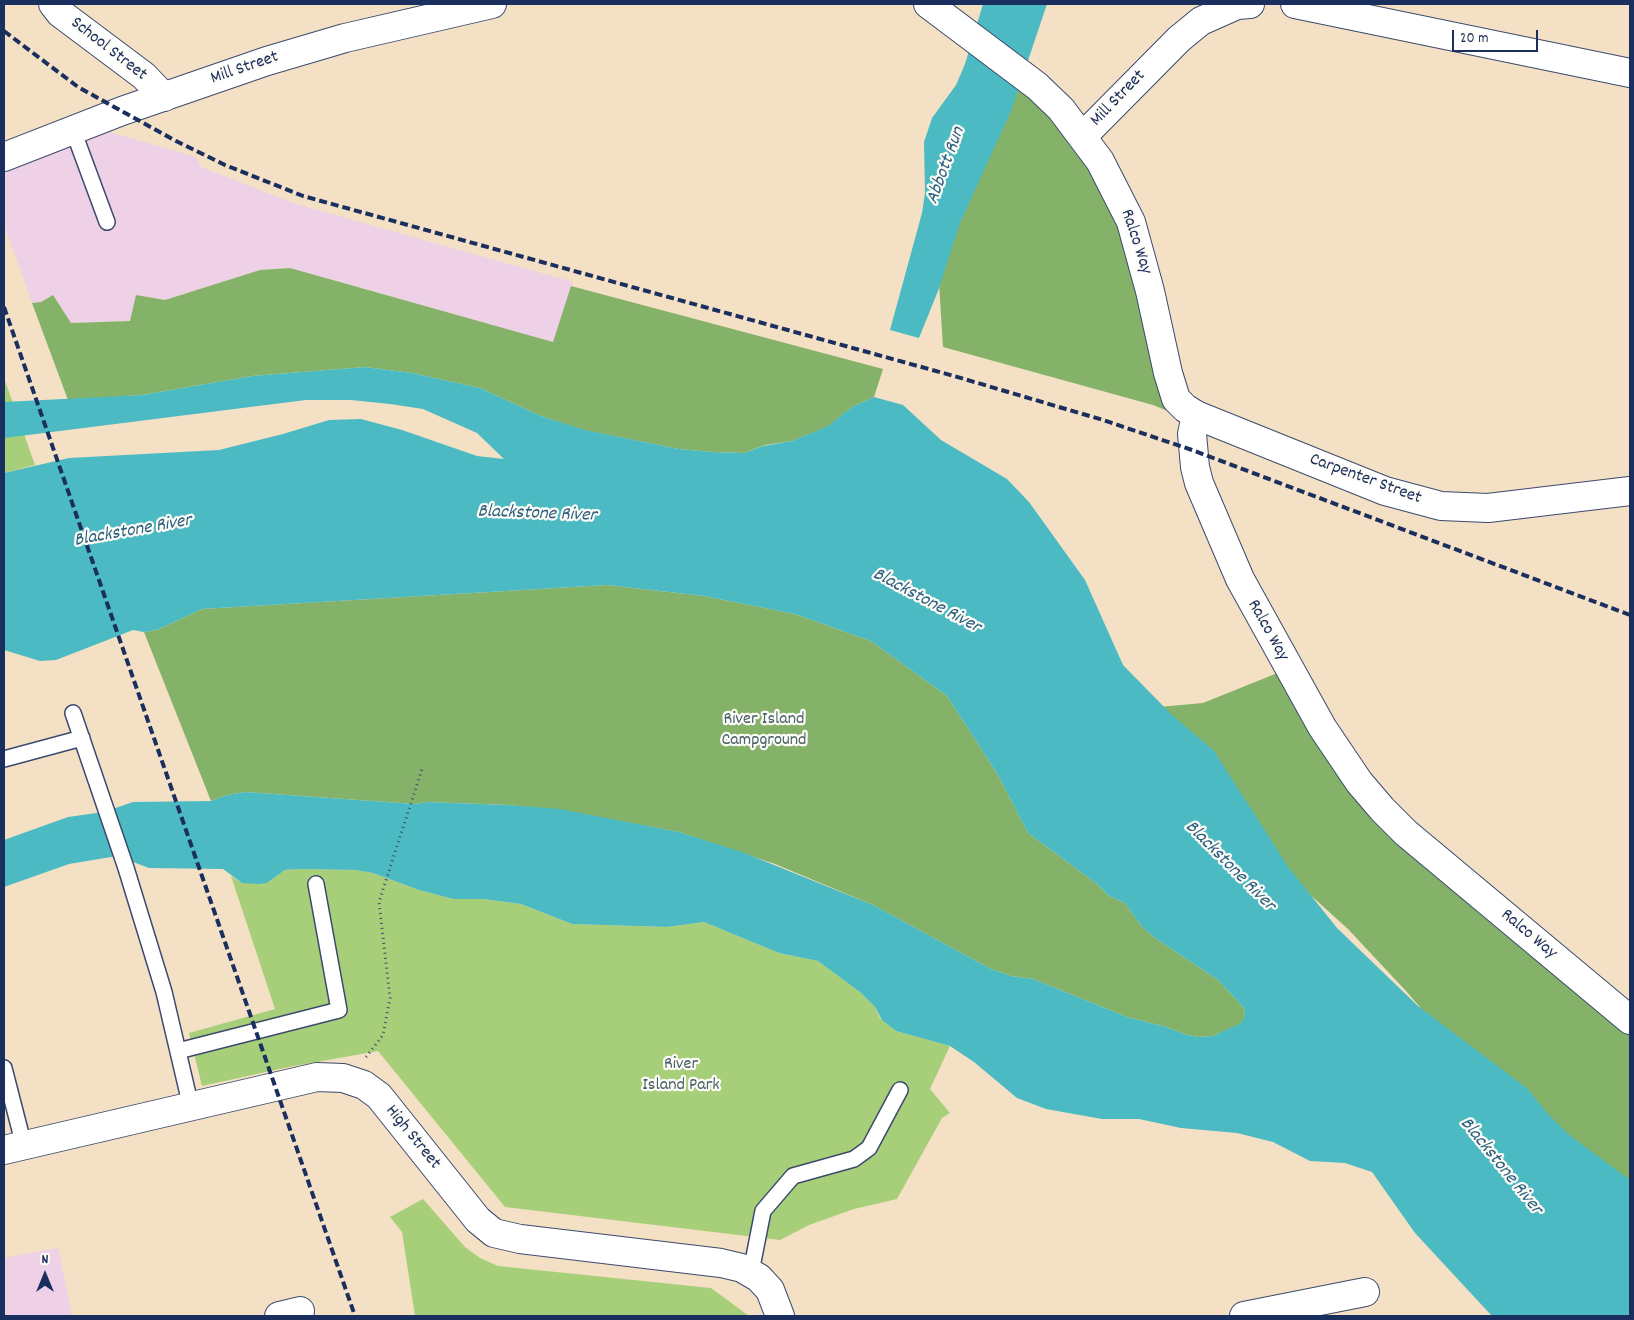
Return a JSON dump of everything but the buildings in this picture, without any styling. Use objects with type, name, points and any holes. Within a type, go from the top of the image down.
[{"type":"street","name":"School Street","points":[[53,4],[60,13],[144,76],[164,97]]},
{"type":"street","name":"Mill Street","points":[[4,156],[164,97],[308,49],[492,4]]},
{"type":"street","name":"Mill Street","points":[[935,8],[1037,86],[1061,109],[1083,136],[1179,39],[1201,21],[1241,4]]},
{"type":"street","points":[[1295,4],[1630,73]]},
{"type":"street","name":"Ralco Way","points":[[1083,136],[1100,160],[1130,222],[1150,291],[1168,373],[1176,399],[1196,415],[1192,434],[1194,467],[1199,483],[1240,579],[1322,727],[1359,782],[1406,833],[1630,1020]]},
{"type":"street","name":"Carpenter Street","points":[[1196,415],[1385,491],[1441,506],[1488,508],[1630,491]]},
{"type":"street","name":"High Street","points":[[14,1148],[317,1077],[343,1078],[364,1085],[379,1096],[478,1220],[494,1233],[520,1240],[721,1263],[751,1272],[770,1290],[780,1316]]},
{"type":"street","points":[[1244,1316],[1365,1292]]},
{"type":"lane","points":[[73,130],[107,222]]},
{"type":"lane","points":[[73,713],[126,868],[164,992],[191,1107]]},
{"type":"lane","points":[[4,759],[82,738]]},
{"type":"lane","points":[[178,1051],[339,1010],[316,884]]},
{"type":"lane","points":[[4,1068],[14,1148]]},
{"type":"lane","points":[[751,1272],[763,1211],[793,1176],[854,1160],[869,1148],[900,1090]]},
{"type":"path","points":[[354,1081],[364,1059],[384,1035],[390,998],[379,902],[422,769]]},
{"type":"shaded area","points":[[102,130],[196,157],[201,167],[296,204],[573,282],[553,342],[290,268],[260,270],[165,300],[136,295],[130,321],[71,323],[53,295],[41,302],[32,303],[4,224],[4,167]]},
{"type":"shaded area","points":[[58,1248],[72,1316],[4,1316],[4,1258]]},
{"type":"green space","points":[[1014,84],[1073,132],[1140,237],[1180,416],[1153,405],[943,347],[939,283],[946,238]]},
{"type":"green space","points":[[290,268],[553,342],[571,286],[883,369],[874,397],[852,407],[829,426],[792,441],[765,445],[744,453],[712,452],[679,449],[584,430],[541,416],[480,388],[412,373],[365,367],[252,376],[142,395],[68,400],[32,303],[41,302],[53,295],[71,323],[130,321],[136,295],[165,300],[260,270]]},
{"type":"green space","points":[[4,378],[35,465],[4,473]]},
{"type":"green space","name":"River Island Campground","points":[[607,585],[704,596],[795,614],[871,641],[947,696],[998,775],[1028,833],[1097,884],[1109,896],[1125,903],[1142,927],[1155,938],[1218,980],[1244,1008],[1245,1016],[1242,1023],[1213,1036],[1199,1037],[1127,1017],[1033,979],[1011,976],[991,969],[873,905],[775,864],[679,832],[560,810],[508,805],[427,802],[415,804],[245,792],[227,795],[211,801],[144,632],[157,630],[202,609]]},
{"type":"green space","points":[[1285,670],[1378,813],[1630,1025],[1630,1230],[1502,1102],[1406,991],[1348,929],[1306,891],[1148,708],[1203,703]]},
{"type":"green space","name":"River Island Park","points":[[285,870],[355,870],[373,873],[419,890],[453,899],[483,899],[521,904],[572,924],[667,927],[704,922],[779,953],[818,961],[861,993],[875,1007],[880,1018],[896,1031],[950,1046],[930,1089],[950,1113],[942,1118],[897,1199],[854,1209],[809,1225],[780,1240],[505,1207],[378,1051],[289,1067],[202,1086],[189,1033],[275,1009],[231,876],[242,883],[267,883]]},
{"type":"green space","points":[[423,1199],[465,1247],[480,1258],[498,1266],[711,1288],[749,1316],[415,1316],[402,1232],[390,1217]]},
{"type":"water","name":"Abbott Run","points":[[983,4],[1047,4],[1011,111],[960,223],[938,291],[919,338],[890,330],[922,213],[925,193],[924,142],[932,118],[956,85],[965,64]]},
{"type":"water","name":"Blackstone River","points":[[365,367],[412,373],[480,388],[541,416],[585,430],[679,449],[712,452],[744,453],[763,446],[792,441],[828,426],[852,407],[874,397],[903,405],[941,440],[1007,479],[1029,502],[1085,580],[1123,665],[1171,714],[1214,751],[1289,868],[1337,928],[1418,1006],[1528,1089],[1547,1113],[1568,1134],[1630,1180],[1630,1316],[1492,1316],[1415,1233],[1372,1172],[1345,1163],[1310,1161],[1273,1142],[1237,1133],[1181,1128],[1139,1119],[1102,1119],[1046,1109],[1017,1098],[974,1062],[950,1046],[896,1031],[882,1020],[875,1007],[861,993],[818,961],[779,953],[704,922],[667,927],[572,924],[521,904],[483,899],[453,899],[419,890],[373,873],[355,870],[285,870],[267,883],[258,884],[242,883],[223,869],[149,868],[117,856],[69,864],[4,887],[4,840],[68,817],[104,812],[133,802],[211,801],[227,795],[245,792],[415,804],[427,802],[560,809],[679,832],[742,852],[873,905],[991,969],[1011,976],[1033,979],[1127,1017],[1199,1037],[1213,1036],[1241,1023],[1245,1016],[1244,1008],[1218,980],[1155,938],[1142,927],[1125,903],[1109,896],[1097,884],[1028,833],[998,775],[947,696],[871,641],[795,614],[704,596],[607,585],[202,609],[157,630],[144,632],[133,630],[56,660],[40,661],[4,650],[4,473],[69,458],[219,450],[329,420],[361,419],[402,430],[477,456],[504,459],[477,433],[423,409],[390,404],[351,400],[306,400],[4,438],[4,402],[142,395],[252,376]]},
{"type":"railway","points":[[4,31],[78,87],[176,141],[225,165],[303,196],[954,376],[1103,420],[1192,450],[1630,615]]},
{"type":"railway","points":[[4,307],[355,1316]]}]
